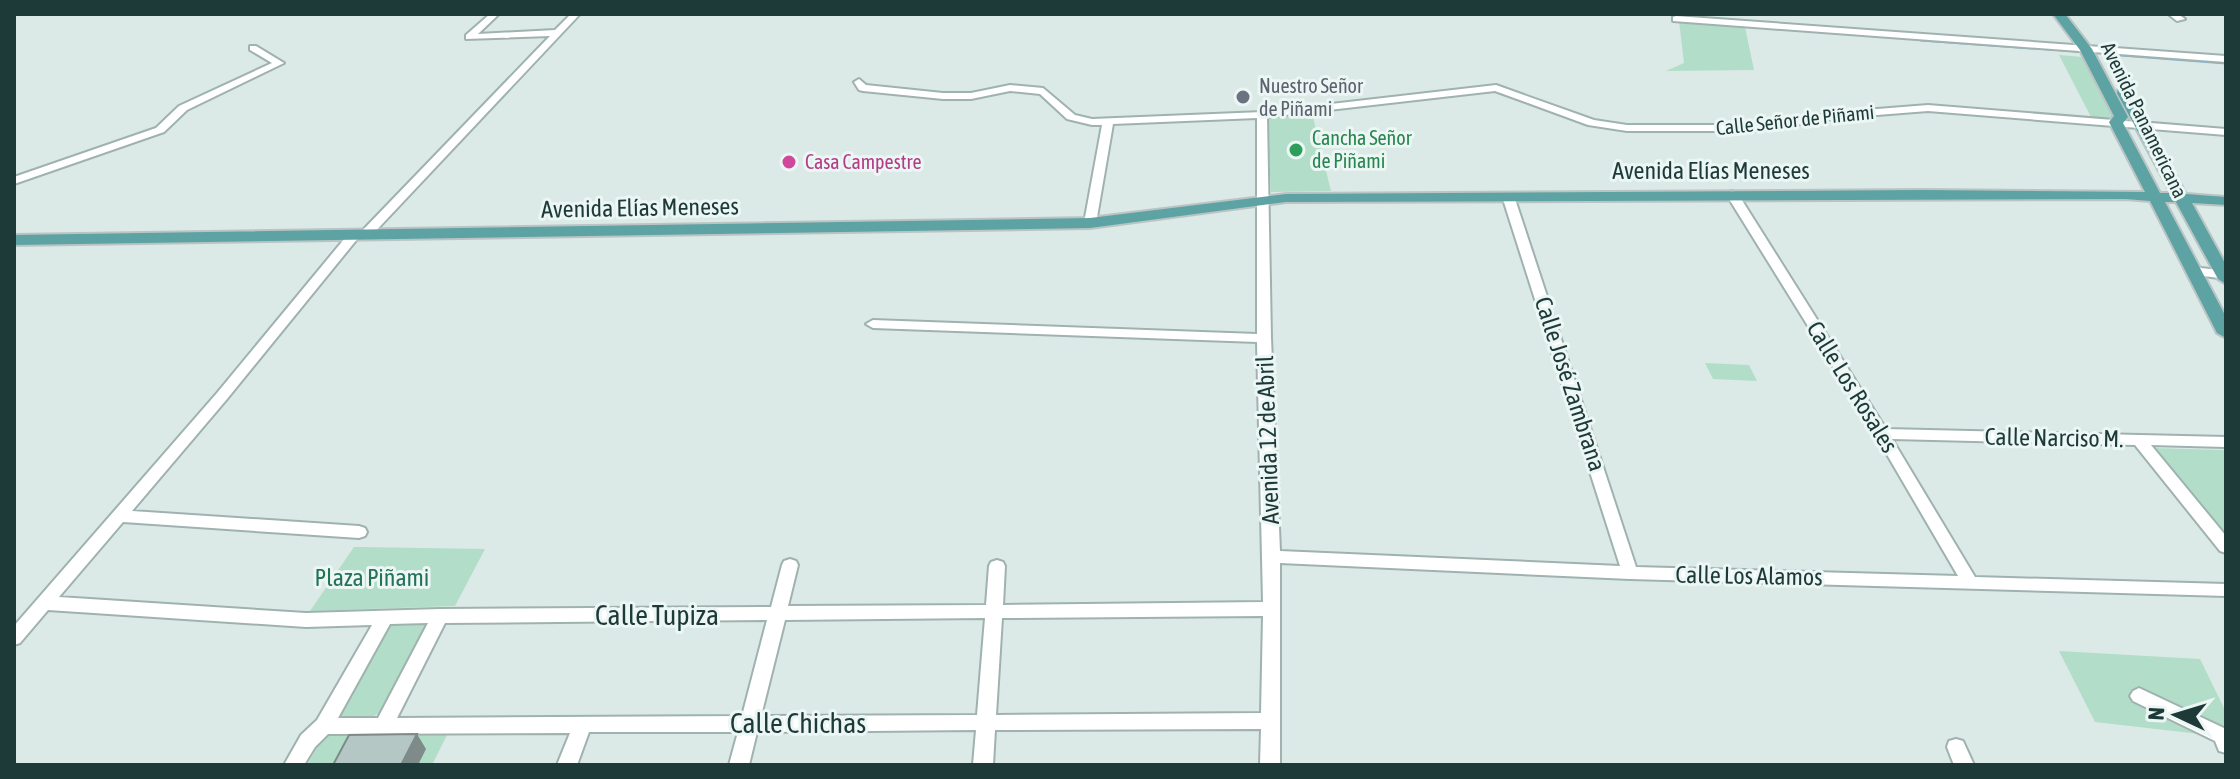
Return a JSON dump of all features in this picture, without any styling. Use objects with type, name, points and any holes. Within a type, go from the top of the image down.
[{"type":"main road","name":"Avenida Panamericana","points":[[2059,14],[2095,53],[2121,117],[2116,122],[2226,333]]},
{"type":"main road","name":"Avenida Panamericana","points":[[2071,14],[2139,124],[2225,277]]},
{"type":"main road","name":"Avenida Elías Meneses","points":[[14,240],[1090,223],[1265,201],[1283,204],[1735,198],[2226,201]]},
{"type":"street","points":[[495,14],[469,37],[559,33]]},
{"type":"street","points":[[14,638],[360,234],[576,14]]},
{"type":"street","points":[[1676,19],[2226,62]]},
{"type":"street","points":[[1946,45],[2095,53]]},
{"type":"street","points":[[14,181],[160,130],[183,108],[279,63],[253,48]]},
{"type":"street","name":"Calle Señor de Piñami","points":[[859,82],[863,88],[943,96],[971,96],[1010,88],[1043,91],[1071,117],[1092,122],[1262,115],[1496,88],[1592,123],[1627,128],[1757,128],[1839,115],[1928,108],[2226,132]]},
{"type":"street","name":"Avenida 12 de Abril","points":[[1262,115],[1264,338],[1272,557],[1270,765]]},
{"type":"street","points":[[1090,223],[1108,122]]},
{"type":"street","name":"Calle Los Rosales","points":[[1735,198],[1969,581]]},
{"type":"street","name":"Calle José Zambrana","points":[[1509,199],[1630,573]]},
{"type":"street","points":[[2193,271],[2225,277]]},
{"type":"street","points":[[873,324],[1264,338]]},
{"type":"street","name":"Calle Narciso M.","points":[[1882,434],[2226,442]]},
{"type":"street","points":[[2138,439],[2226,547]]},
{"type":"street","points":[[118,516],[359,532]]},
{"type":"street","name":"Calle Los Alamos","points":[[1272,557],[1630,573],[2226,590]]},
{"type":"street","points":[[739,765],[790,565]]},
{"type":"street","points":[[983,765],[997,566]]},
{"type":"street","name":"Calle Tupiza","points":[[43,603],[306,620],[440,616],[1272,609]]},
{"type":"street","points":[[384,724],[440,616]]},
{"type":"street","points":[[294,765],[308,741],[324,726],[385,617]]},
{"type":"street","points":[[2139,696],[2222,736],[2226,745]]},
{"type":"street","name":"Calle Chichas","points":[[324,726],[1272,721]]},
{"type":"street","points":[[567,765],[583,723]]},
{"type":"green space","points":[[1679,21],[1745,27],[1754,70],[1666,71],[1684,63]]},
{"type":"green space","points":[[2059,55],[2083,57],[2114,115],[2111,118],[2091,117]]},
{"type":"green space","points":[[1312,113],[1331,191],[1271,192],[1267,118]]},
{"type":"green space","points":[[1705,363],[1749,365],[1757,381],[1713,379]]},
{"type":"green space","points":[[2152,448],[2226,450],[2226,537]]},
{"type":"green space","name":"Plaza Piñami","points":[[354,547],[485,549],[455,606],[310,611]]},
{"type":"green space","name":"Plaza Piñami","points":[[421,623],[427,627],[384,710],[372,717],[344,718],[339,712],[389,625]]},
{"type":"green space","points":[[2059,651],[2200,659],[2226,712],[2226,737],[2095,722]]},
{"type":"green space","points":[[447,735],[432,765],[307,765],[322,739],[327,736]]},
{"type":"building","points":[[417,734],[401,765],[333,765],[349,735]]},
{"type":"waterway","points":[[1921,40],[2078,51]]},
{"type":"waterway","points":[[2109,54],[2226,63]]},
{"type":"place","name":"Nuestro Señor de Piñami","points":[[1243,97]]},
{"type":"place","name":"Cancha Señor de Piñami","points":[[1296,150]]},
{"type":"place","name":"Casa Campestre","points":[[789,162]]}]
